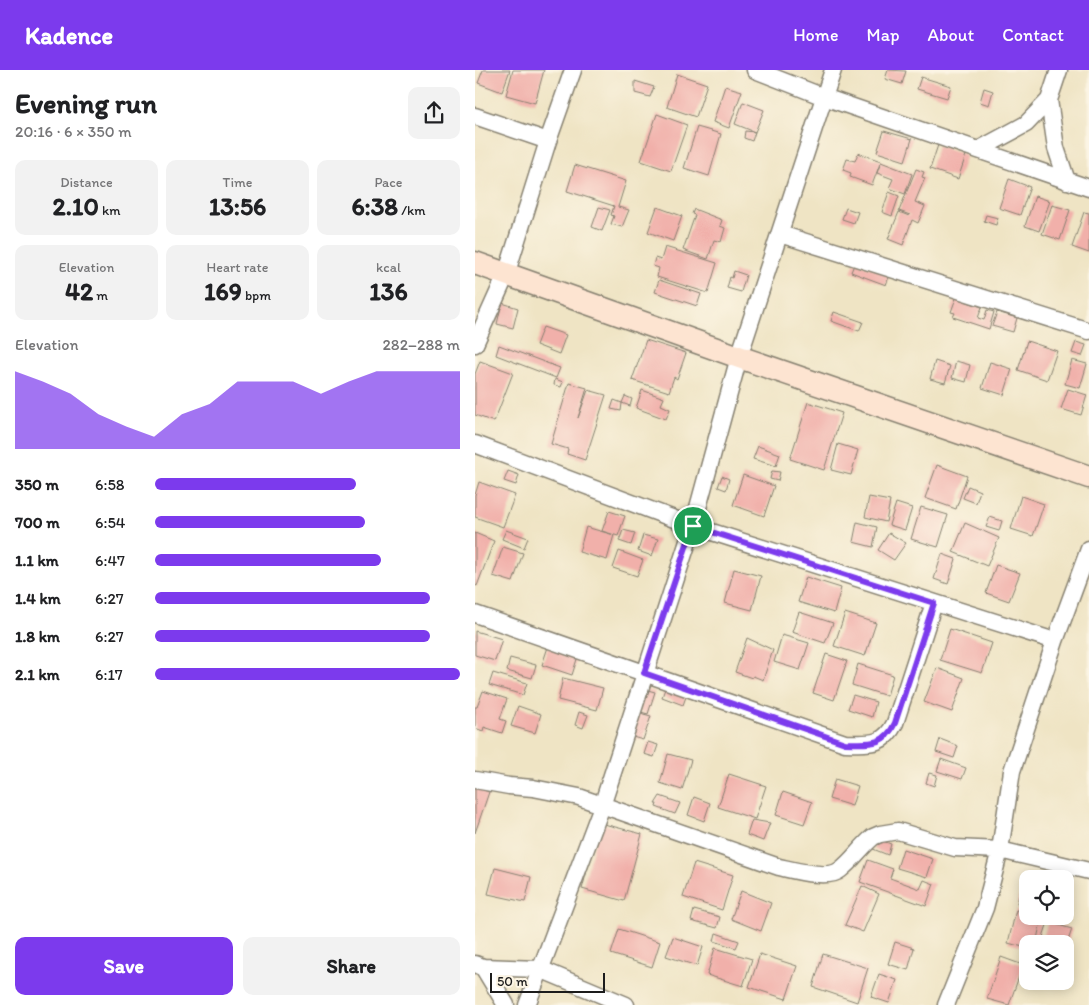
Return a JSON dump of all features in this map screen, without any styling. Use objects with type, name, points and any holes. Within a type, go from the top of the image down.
[{"type":"main road","points":[[475,263],[739,358],[1089,477]]},
{"type":"street","points":[[475,344],[506,275],[548,141],[573,70]]},
{"type":"street","points":[[755,70],[824,97],[1089,188]]},
{"type":"street","points":[[527,1005],[602,806],[693,526],[739,358],[833,70]]},
{"type":"street","points":[[978,150],[1026,124],[1049,100],[1059,70]]},
{"type":"street","points":[[1049,100],[1056,148],[1067,181]]},
{"type":"street","points":[[475,116],[548,141]]},
{"type":"street","points":[[780,234],[1089,332]]},
{"type":"street","points":[[475,444],[693,526],[1055,641]]},
{"type":"street","points":[[946,1005],[985,908],[1000,850],[1011,771],[1055,641],[1089,549]]},
{"type":"street","points":[[475,614],[845,743],[876,743],[890,734],[895,723],[934,603]]},
{"type":"street","points":[[475,780],[579,797],[779,867],[802,872],[826,874],[838,872],[873,837],[898,831],[955,848],[1000,850],[1089,871]]},
{"type":"street","points":[[479,966],[540,970],[626,1005]]},
{"type":"street","points":[[479,966],[506,1005]]},
{"type":"building","points":[[483,70],[510,70],[502,92],[478,83]]},
{"type":"building","points":[[513,70],[544,70],[535,103],[506,95]]},
{"type":"building","points":[[888,70],[906,71],[902,84],[885,79]]},
{"type":"building","points":[[677,74],[707,84],[696,117],[667,107]]},
{"type":"building","points":[[921,77],[951,86],[947,98],[917,89]]},
{"type":"building","points":[[635,81],[654,87],[650,97],[635,93]]},
{"type":"building","points":[[725,86],[742,91],[729,128],[713,122]]},
{"type":"building","points":[[984,88],[993,91],[989,105],[980,102]]},
{"type":"building","points":[[743,102],[764,110],[755,132],[735,124]]},
{"type":"building","points":[[657,114],[687,125],[671,171],[641,161]]},
{"type":"building","points":[[697,127],[721,134],[709,176],[684,168]]},
{"type":"building","points":[[745,131],[755,132],[752,141],[744,138]]},
{"type":"building","points":[[884,131],[912,139],[905,161],[877,152]]},
{"type":"building","points":[[938,145],[966,155],[958,179],[930,169]]},
{"type":"building","points":[[858,153],[881,161],[872,185],[850,177],[851,173],[843,170],[847,159],[855,161]]},
{"type":"building","points":[[881,162],[912,174],[905,194],[889,188],[893,179],[877,173]]},
{"type":"building","points":[[575,165],[626,181],[618,207],[629,210],[622,227],[611,224],[614,216],[611,215],[614,206],[567,191]]},
{"type":"building","points":[[916,169],[924,172],[922,177],[925,178],[915,202],[925,206],[918,223],[912,220],[903,245],[888,239],[899,212],[910,215],[899,211]]},
{"type":"building","points":[[1009,179],[1030,187],[1020,215],[999,208]]},
{"type":"building","points":[[889,192],[899,196],[892,216],[882,212]]},
{"type":"building","points":[[1035,196],[1050,201],[1039,231],[1025,226]]},
{"type":"building","points":[[1052,205],[1070,210],[1060,240],[1042,234]]},
{"type":"building","points":[[599,207],[610,210],[602,231],[592,227]]},
{"type":"building","points":[[657,207],[682,216],[673,241],[648,232]]},
{"type":"building","points":[[846,208],[858,212],[854,223],[842,219]]},
{"type":"building","points":[[694,209],[722,220],[720,226],[725,228],[721,242],[714,240],[708,259],[683,250],[695,215],[692,214]]},
{"type":"building","points":[[1084,212],[1089,213],[1089,253],[1072,247]]},
{"type":"building","points":[[986,215],[998,218],[996,225],[984,221]]},
{"type":"building","points":[[665,247],[717,263],[708,293],[657,277],[659,268],[653,266],[655,258],[661,260]]},
{"type":"building","points":[[855,262],[890,274],[886,285],[851,272]]},
{"type":"building","points":[[734,271],[746,275],[741,292],[727,288]]},
{"type":"building","points":[[659,280],[701,294],[697,306],[655,292]]},
{"type":"building","points":[[956,298],[982,307],[978,318],[984,320],[987,310],[994,312],[989,329],[953,317],[955,313],[951,312]]},
{"type":"building","points":[[502,303],[518,308],[513,328],[497,324]]},
{"type":"building","points":[[834,312],[863,322],[859,331],[831,321]]},
{"type":"building","points":[[997,312],[1017,318],[1013,332],[992,326]]},
{"type":"building","points":[[543,327],[566,335],[559,354],[536,345]]},
{"type":"building","points":[[646,340],[686,353],[677,379],[674,377],[669,392],[632,380]]},
{"type":"building","points":[[1027,341],[1057,351],[1047,380],[1018,370]]},
{"type":"building","points":[[1076,342],[1086,345],[1082,356],[1072,353]]},
{"type":"building","points":[[499,345],[560,368],[556,378],[496,355]]},
{"type":"building","points":[[1072,360],[1087,364],[1080,388],[1065,384]]},
{"type":"building","points":[[480,361],[513,373],[494,422],[475,415],[475,374]]},
{"type":"building","points":[[935,361],[950,366],[945,383],[930,379]]},
{"type":"building","points":[[956,361],[970,365],[966,382],[952,378]]},
{"type":"building","points":[[990,362],[1012,369],[1004,395],[982,388]]},
{"type":"building","points":[[555,379],[563,382],[561,387],[554,385]]},
{"type":"building","points":[[569,383],[587,388],[578,418],[588,390],[606,395],[585,460],[567,454],[568,449],[551,444]]},
{"type":"building","points":[[1068,389],[1087,395],[1081,415],[1061,409]]},
{"type":"building","points":[[642,390],[664,398],[661,405],[670,409],[666,419],[636,408]]},
{"type":"building","points":[[625,396],[632,399],[630,406],[622,403]]},
{"type":"building","points":[[614,400],[622,403],[621,411],[611,409]]},
{"type":"building","points":[[808,402],[842,413],[824,470],[790,459]]},
{"type":"building","points":[[838,444],[858,450],[851,475],[831,470]]},
{"type":"building","points":[[758,446],[780,454],[776,466],[753,459]]},
{"type":"building","points":[[937,465],[967,476],[956,509],[925,498]]},
{"type":"building","points":[[508,471],[519,475],[516,485],[504,481]]},
{"type":"building","points":[[772,471],[780,472],[778,481],[770,479]]},
{"type":"building","points":[[743,475],[774,486],[764,516],[733,505]]},
{"type":"building","points":[[722,476],[729,479],[726,490],[718,487]]},
{"type":"building","points":[[479,482],[515,495],[503,527],[475,517],[475,495]]},
{"type":"building","points":[[968,486],[980,491],[976,503],[963,498]]},
{"type":"building","points":[[1021,496],[1044,504],[1033,536],[1011,529]]},
{"type":"building","points":[[869,497],[890,501],[886,522],[865,517]]},
{"type":"building","points":[[896,503],[912,508],[905,530],[889,525]]},
{"type":"building","points":[[921,507],[948,515],[938,547],[911,539]]},
{"type":"building","points":[[609,511],[625,516],[618,536],[602,531]]},
{"type":"building","points":[[990,517],[1002,521],[999,531],[986,527]]},
{"type":"building","points":[[857,522],[877,527],[873,547],[853,542]]},
{"type":"building","points":[[965,523],[999,538],[987,566],[953,552]]},
{"type":"building","points":[[586,527],[614,535],[607,560],[579,552]]},
{"type":"building","points":[[506,530],[528,538],[524,548],[502,539]]},
{"type":"building","points":[[623,530],[635,533],[631,545],[619,541]]},
{"type":"building","points":[[475,533],[494,541],[477,586],[475,585]]},
{"type":"building","points":[[889,533],[906,543],[894,560],[878,550]]},
{"type":"building","points":[[643,535],[658,539],[652,556],[638,551]]},
{"type":"building","points":[[503,547],[523,553],[513,582],[493,576]]},
{"type":"building","points":[[619,551],[643,560],[637,576],[613,568]]},
{"type":"building","points":[[942,554],[956,559],[948,584],[934,579]]},
{"type":"building","points":[[996,565],[1020,573],[1009,601],[986,593]]},
{"type":"building","points":[[734,569],[761,576],[752,610],[725,603]]},
{"type":"building","points":[[806,577],[841,588],[834,613],[798,602]]},
{"type":"building","points":[[799,612],[833,623],[825,643],[792,632]]},
{"type":"building","points":[[845,613],[876,623],[865,656],[834,646]]},
{"type":"building","points":[[950,629],[992,643],[982,673],[940,660]]},
{"type":"building","points":[[475,631],[502,639],[495,661],[475,655]]},
{"type":"building","points":[[782,635],[809,643],[800,670],[774,662]]},
{"type":"building","points":[[747,638],[773,650],[763,680],[735,672]]},
{"type":"building","points":[[548,647],[578,656],[572,675],[542,665]]},
{"type":"building","points":[[826,654],[847,661],[834,700],[813,693]]},
{"type":"building","points":[[510,658],[536,665],[532,678],[507,671]]},
{"type":"building","points":[[858,664],[893,675],[887,696],[852,685]]},
{"type":"building","points":[[937,668],[964,678],[952,712],[924,702]]},
{"type":"building","points":[[493,673],[527,683],[523,695],[489,685]]},
{"type":"building","points":[[563,678],[603,688],[597,710],[558,700]]},
{"type":"building","points":[[666,686],[687,694],[683,705],[662,697]]},
{"type":"building","points":[[644,689],[655,692],[648,714],[637,711]]},
{"type":"building","points":[[483,691],[507,699],[500,719],[506,721],[502,733],[484,727],[483,731],[475,728],[475,707],[477,707]]},
{"type":"building","points":[[853,695],[876,702],[872,717],[848,709]]},
{"type":"building","points":[[518,706],[541,714],[535,733],[511,726]]},
{"type":"building","points":[[579,712],[588,715],[583,728],[575,725]]},
{"type":"building","points":[[636,712],[651,716],[643,740],[629,736]]},
{"type":"building","points":[[940,739],[958,746],[954,758],[936,752]]},
{"type":"building","points":[[648,742],[658,745],[654,757],[644,754]]},
{"type":"building","points":[[668,754],[691,760],[682,790],[660,783]]},
{"type":"building","points":[[941,759],[966,768],[962,779],[937,771]]},
{"type":"building","points":[[929,773],[937,775],[934,786],[926,783]]},
{"type":"building","points":[[729,774],[766,786],[755,819],[718,807]]},
{"type":"building","points":[[835,779],[858,786],[852,806],[829,799]]},
{"type":"building","points":[[475,787],[489,792],[475,833]]},
{"type":"building","points":[[783,792],[812,802],[804,824],[776,815]]},
{"type":"building","points":[[660,796],[680,803],[675,814],[656,807],[657,804],[655,804]]},
{"type":"building","points":[[694,797],[710,803],[704,821],[688,815]]},
{"type":"building","points":[[752,820],[770,823],[763,841],[747,835]]},
{"type":"building","points":[[600,823],[642,834],[624,901],[582,889]]},
{"type":"building","points":[[877,839],[891,844],[888,855],[873,849]]},
{"type":"building","points":[[903,849],[933,859],[927,877],[897,868]]},
{"type":"building","points":[[868,860],[893,869],[890,878],[920,889],[924,880],[934,884],[926,906],[860,882]]},
{"type":"building","points":[[694,863],[733,875],[722,910],[683,897]]},
{"type":"building","points":[[495,868],[531,877],[525,902],[488,894]]},
{"type":"building","points":[[862,886],[879,894],[863,932],[845,925]]},
{"type":"building","points":[[741,891],[771,903],[761,931],[731,919]]},
{"type":"building","points":[[694,910],[720,917],[717,928],[691,921]]},
{"type":"building","points":[[1016,910],[1019,911],[1019,925],[1040,925],[1038,935],[1019,935],[1019,946],[1008,943]]},
{"type":"building","points":[[1047,925],[1058,925],[1072,929],[1070,935],[1044,935]]},
{"type":"building","points":[[619,929],[660,942],[652,967],[611,954]]},
{"type":"building","points":[[716,933],[739,941],[736,948],[714,941]]},
{"type":"building","points":[[673,937],[703,947],[697,966],[666,956]]},
{"type":"building","points":[[895,942],[914,948],[908,970],[888,964]]},
{"type":"building","points":[[715,948],[752,959],[743,986],[707,975]]},
{"type":"building","points":[[760,954],[797,966],[786,999],[749,987]]},
{"type":"building","points":[[823,954],[868,968],[857,1002],[813,987]]},
{"type":"building","points":[[1001,957],[1019,964],[1019,976],[1009,1005],[987,999]]},
{"type":"building","points":[[879,974],[897,980],[889,1003],[871,997]]},
{"type":"route","points":[[693,526],[934,603],[890,734],[876,743],[845,743],[644,673],[693,526]]}]
